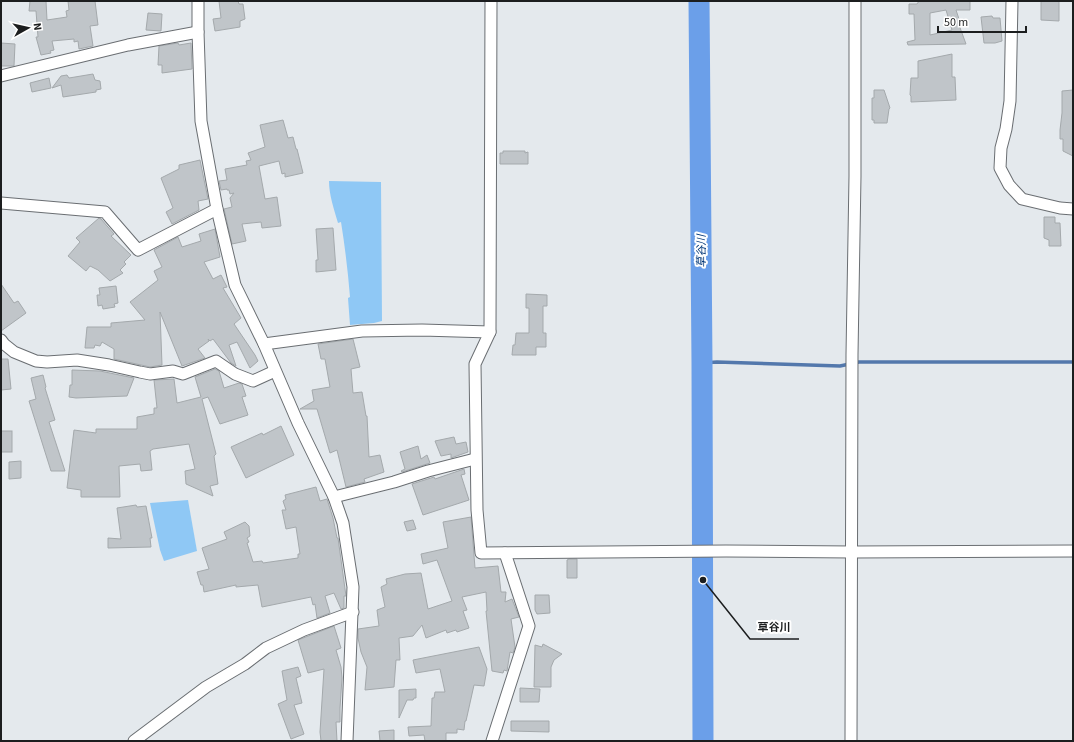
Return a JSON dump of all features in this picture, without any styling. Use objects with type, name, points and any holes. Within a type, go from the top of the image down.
[{"type":"street","points":[[198,1],[202,121],[217,210],[235,285],[264,344],[298,423],[334,497],[343,522],[353,587],[347,741]]},
{"type":"street","points":[[491,1],[490,332],[475,364],[475,459],[477,510],[481,553],[676,552],[726,550],[852,552],[1073,551]]},
{"type":"street","points":[[851,741],[855,1]]},
{"type":"street","points":[[1012,1],[1010,101],[1001,148],[1000,168],[1009,185],[1022,199],[1060,208],[1073,208]]},
{"type":"street","points":[[1,76],[128,44],[198,32]]},
{"type":"street","points":[[1,203],[105,212],[138,250],[217,210]]},
{"type":"street","points":[[264,344],[362,331],[422,330],[490,332]]},
{"type":"street","points":[[1,340],[14,352],[27,358],[47,362],[77,360],[150,374],[173,371],[183,374],[216,361],[235,374],[253,381],[275,371]]},
{"type":"street","points":[[334,497],[475,459]]},
{"type":"street","points":[[492,741],[528,626],[505,553]]},
{"type":"street","points":[[134,741],[206,687],[245,664],[266,648],[304,630],[353,612]]},
{"type":"shaded area","points":[[329,181],[381,182],[382,321],[350,325],[348,298],[350,297],[341,222],[338,223],[333,207]]},
{"type":"shaded area","points":[[188,500],[197,551],[164,561],[160,550],[150,503]]},
{"type":"building","points":[[30,1],[46,1],[47,20],[67,17],[66,11],[69,10],[68,1],[95,1],[98,25],[90,26],[93,46],[79,49],[78,41],[74,42],[74,39],[52,41],[54,50],[50,51],[51,53],[41,55],[36,37],[38,37],[36,11],[29,11]]},
{"type":"building","points":[[219,1],[238,1],[239,4],[243,4],[245,19],[240,21],[240,27],[215,31],[213,19],[221,18]]},
{"type":"building","points":[[919,1],[970,1],[970,10],[956,10],[961,25],[959,25],[966,44],[908,45],[907,42],[915,40],[914,14],[909,14],[909,4],[917,4]],"holes":[[[946,10],[952,30],[930,35],[930,13]]]},
{"type":"building","points":[[1041,1],[1059,1],[1059,21],[1041,20]]},
{"type":"building","points":[[148,13],[162,14],[161,31],[146,30]]},
{"type":"building","points":[[992,16],[993,18],[1000,18],[1002,41],[995,43],[984,43],[981,17]]},
{"type":"building","points":[[1,43],[15,44],[14,66],[1,66]]},
{"type":"building","points":[[178,43],[179,45],[191,43],[192,69],[162,73],[162,65],[158,65],[159,46]]},
{"type":"building","points":[[952,54],[952,77],[955,77],[956,100],[911,102],[911,78],[918,78],[918,61]]},
{"type":"building","points":[[93,74],[95,80],[100,81],[101,89],[96,90],[96,92],[63,97],[61,85],[52,88],[61,76],[67,75],[69,78]]},
{"type":"building","points":[[49,78],[51,88],[32,92],[30,83]]},
{"type":"building","points":[[874,90],[884,90],[890,108],[887,123],[874,123],[874,120],[872,120],[872,98],[874,98]]},
{"type":"building","points":[[1073,90],[1073,156],[1063,151],[1063,139],[1060,139],[1060,130],[1062,91]]},
{"type":"building","points":[[283,120],[288,138],[293,137],[303,173],[285,177],[285,173],[282,174],[279,161],[259,166],[265,199],[277,197],[281,226],[262,228],[261,222],[242,224],[246,241],[232,244],[224,209],[232,207],[230,198],[234,193],[230,194],[229,190],[227,189],[221,190],[219,181],[227,180],[225,169],[247,165],[246,161],[251,160],[248,153],[265,147],[260,125]]},
{"type":"building","points":[[503,151],[528,152],[528,164],[500,164],[500,153],[503,153]]},
{"type":"building","points":[[200,160],[208,199],[198,201],[199,210],[172,224],[166,212],[173,208],[161,178],[179,169],[179,165]]},
{"type":"building","points":[[1044,217],[1055,217],[1055,223],[1060,223],[1061,246],[1049,246],[1049,240],[1044,238]]},
{"type":"building","points":[[99,218],[114,234],[111,236],[131,255],[124,262],[126,264],[120,270],[123,273],[110,281],[98,270],[90,266],[86,271],[68,256],[80,242],[76,238]]},
{"type":"building","points":[[333,228],[336,270],[316,272],[316,260],[318,260],[316,229]]},
{"type":"building","points":[[215,229],[220,257],[204,262],[213,279],[221,275],[227,287],[223,288],[241,318],[234,324],[258,361],[250,368],[237,342],[229,345],[236,366],[231,363],[213,339],[210,341],[208,339],[209,341],[198,349],[205,358],[182,366],[160,312],[162,365],[150,367],[114,359],[114,349],[102,342],[100,346],[95,345],[94,348],[85,348],[87,327],[111,327],[111,323],[145,320],[130,302],[158,280],[154,271],[162,267],[154,250],[178,237],[182,247],[201,241],[199,234]]},
{"type":"building","points":[[1,284],[14,303],[18,301],[26,313],[1,331]]},
{"type":"building","points":[[116,286],[118,303],[114,304],[115,307],[103,309],[102,305],[98,306],[97,295],[100,295],[99,288]]},
{"type":"building","points":[[526,294],[547,295],[547,306],[543,306],[543,333],[546,333],[546,347],[536,347],[536,355],[512,355],[516,333],[529,333],[529,308],[526,308]]},
{"type":"building","points":[[353,339],[360,367],[351,369],[353,393],[362,392],[367,416],[369,457],[380,455],[384,472],[364,479],[365,482],[346,487],[337,450],[330,453],[317,409],[300,409],[314,401],[312,390],[330,387],[325,359],[321,359],[318,344]]},
{"type":"building","points":[[1,359],[8,359],[11,389],[1,390]]},
{"type":"building","points":[[215,369],[219,371],[224,388],[239,383],[242,384],[246,396],[242,397],[248,415],[220,424],[208,397],[202,399],[216,454],[214,456],[218,484],[210,486],[213,496],[186,484],[185,471],[195,469],[189,444],[153,449],[150,451],[152,470],[141,471],[140,464],[119,466],[120,497],[81,497],[81,490],[67,488],[74,430],[96,433],[96,429],[137,429],[137,417],[154,414],[154,408],[157,408],[154,380],[174,379],[177,403],[201,397],[195,377]]},
{"type":"building","points":[[72,370],[100,371],[134,378],[127,396],[76,398],[69,397],[70,385],[72,385]]},
{"type":"building","points":[[43,375],[45,388],[55,420],[49,422],[65,471],[51,471],[29,401],[36,399],[31,378]]},
{"type":"building","points":[[281,426],[294,455],[246,478],[231,447],[262,433],[263,435]]},
{"type":"building","points":[[1,431],[12,431],[12,452],[1,452]]},
{"type":"building","points":[[454,437],[456,444],[466,442],[468,452],[451,458],[451,454],[441,456],[435,441]]},
{"type":"building","points":[[418,446],[421,459],[427,455],[430,463],[402,472],[401,471],[405,469],[400,452]]},
{"type":"building","points":[[21,461],[21,478],[9,479],[9,462]]},
{"type":"building","points":[[464,469],[465,474],[461,475],[469,500],[423,515],[412,484],[434,477],[435,479]]},
{"type":"building","points":[[316,487],[320,501],[327,499],[338,538],[346,596],[344,596],[344,608],[341,609],[334,593],[325,596],[330,613],[317,618],[315,604],[313,605],[311,597],[262,607],[258,585],[236,587],[236,585],[204,592],[203,585],[201,585],[197,572],[209,569],[202,548],[227,539],[224,532],[245,522],[249,526],[250,536],[247,538],[249,542],[247,543],[253,562],[262,561],[263,563],[298,558],[298,554],[300,554],[296,527],[286,529],[282,510],[286,510],[283,501],[286,499],[285,495]]},
{"type":"building","points":[[136,505],[137,507],[146,506],[152,538],[150,538],[151,547],[108,548],[108,538],[121,539],[117,508]]},
{"type":"building","points":[[471,517],[475,568],[498,566],[501,592],[506,592],[505,602],[512,599],[519,617],[511,619],[515,647],[513,653],[510,652],[507,671],[504,670],[503,673],[492,671],[486,611],[486,592],[462,597],[467,610],[463,611],[469,628],[457,632],[456,630],[447,633],[446,630],[426,638],[422,625],[413,636],[399,638],[400,660],[396,660],[394,687],[365,690],[367,667],[361,652],[358,629],[379,626],[377,610],[385,607],[381,587],[387,584],[386,579],[405,574],[421,573],[428,609],[452,601],[437,560],[423,564],[421,554],[448,548],[443,522]]},
{"type":"building","points":[[413,520],[416,529],[407,531],[404,522]]},
{"type":"building","points":[[577,559],[577,578],[567,578],[567,560]]},
{"type":"building","points":[[535,595],[549,595],[550,613],[537,614],[535,610]]},
{"type":"building","points":[[334,626],[341,648],[336,650],[341,667],[342,678],[340,722],[336,722],[337,741],[321,741],[320,732],[324,669],[308,673],[298,640]]},
{"type":"building","points":[[543,644],[562,654],[554,660],[551,667],[551,687],[534,687],[535,645],[542,647]]},
{"type":"building","points":[[479,647],[487,669],[484,686],[474,685],[464,730],[457,729],[457,733],[446,733],[446,741],[425,741],[424,735],[409,736],[408,727],[431,726],[432,698],[434,698],[435,692],[445,692],[440,669],[416,673],[413,660]]},
{"type":"building","points":[[298,667],[301,676],[296,678],[302,703],[294,705],[304,734],[291,739],[278,704],[287,700],[282,671]]},
{"type":"building","points":[[520,688],[540,689],[539,702],[520,702]]},
{"type":"building","points":[[416,689],[416,698],[413,700],[407,700],[399,718],[399,690]]},
{"type":"building","points":[[511,721],[549,721],[549,732],[511,731]]},
{"type":"building","points":[[394,730],[394,741],[380,741],[379,731]]},
{"type":"waterway","name":"草谷川","points":[[699,1],[703,741]]},
{"type":"waterway","points":[[702,363],[717,362],[840,366],[859,362],[1073,362]]},
{"type":"place","name":"草谷川","points":[[703,580]]}]
